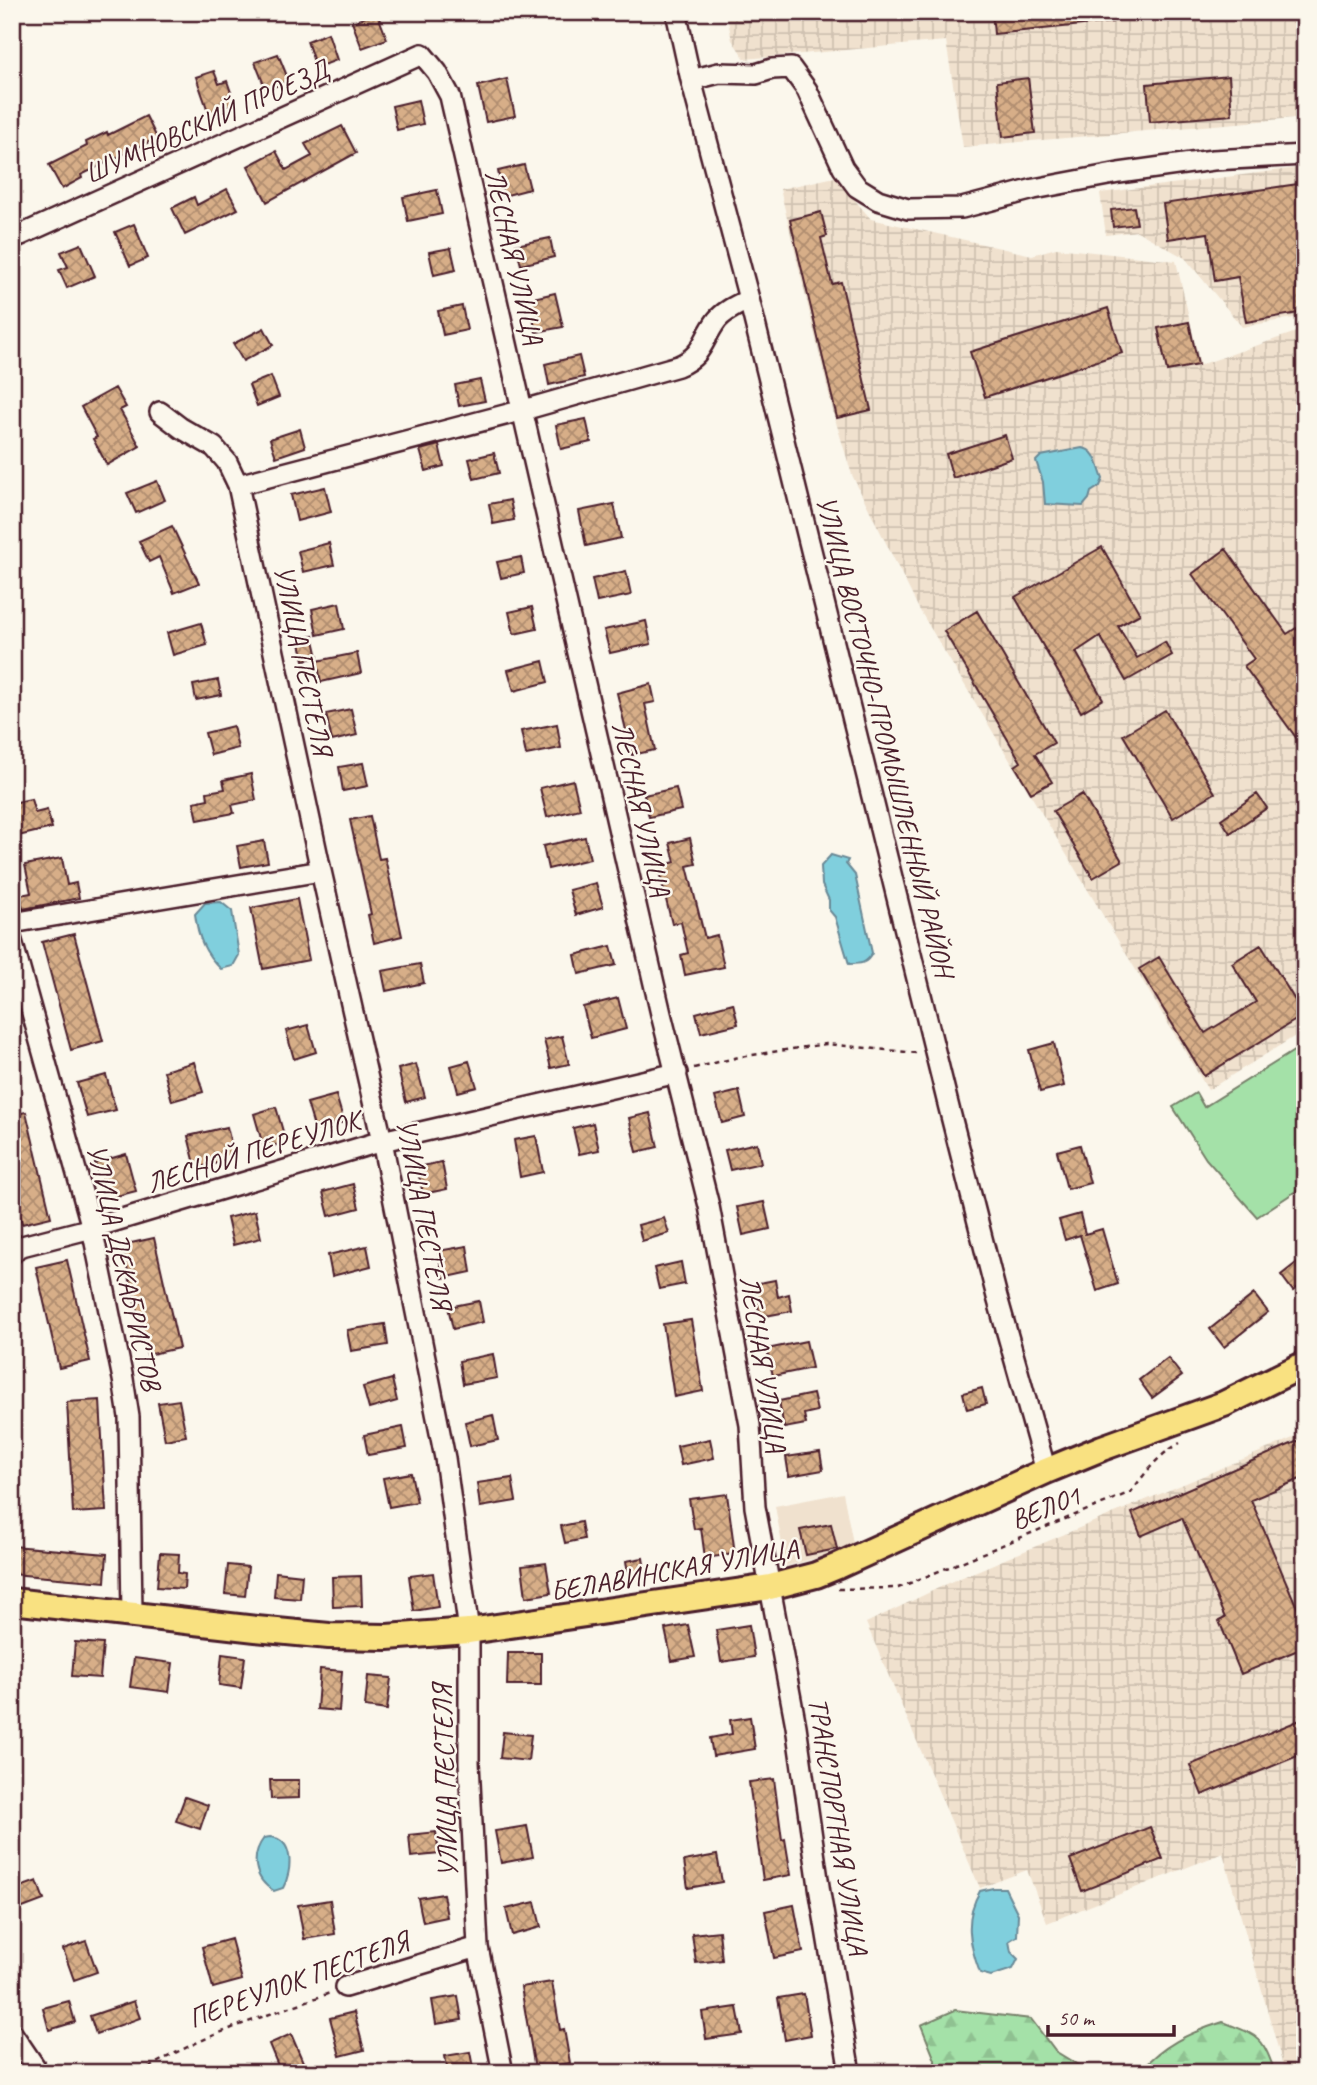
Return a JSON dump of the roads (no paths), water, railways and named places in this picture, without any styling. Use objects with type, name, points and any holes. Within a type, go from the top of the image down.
[{"type":"main road","name":"БЕЛАВИНСКАЯ УЛИЦА","points":[[12,1601],[329,1636],[387,1637],[469,1631],[770,1587],[816,1575],[838,1566],[1046,1471],[1224,1404],[1305,1364]]},
{"type":"street","name":"УЛИЦА ВОСТОЧНО-ПРОМЫШЛЕННЫЙ РАЙОН","points":[[676,12],[994,1284],[1046,1471]]},
{"type":"street","name":"ШУМНОВСКИЙ ПРОЕЗД","points":[[12,239],[422,54]]},
{"type":"street","name":"ЛЕСНАЯ УЛИЦА","points":[[422,54],[438,72],[450,96],[657,1001],[709,1206],[750,1426],[755,1507],[770,1587]]},
{"type":"street","points":[[691,79],[719,73],[756,74],[772,69],[791,68],[807,90],[843,168],[857,187],[878,200],[908,209],[962,208],[1046,187],[1213,160],[1305,155]]},
{"type":"street","points":[[238,485],[520,411],[690,361],[699,352],[717,320],[729,309],[749,299]]},
{"type":"street","name":"УЛИЦА ПЕСТЕЛЯ","points":[[160,412],[214,447],[227,462],[238,485],[382,1141],[445,1458],[469,1631],[468,1762],[478,1947],[503,2073]]},
{"type":"street","points":[[12,923],[321,871]]},
{"type":"street","name":"УЛИЦА ДЕКАБРИСТОВ","points":[[12,940],[92,1228],[129,1417],[132,1614]]},
{"type":"street","name":"ЛЕСНОЙ ПЕРЕУЛОК","points":[[12,1254],[18,1247],[92,1228],[382,1141],[677,1073]]},
{"type":"street","name":"ТРАНСПОРТНАЯ УЛИЦА","points":[[770,1587],[796,1726],[850,2073]]},
{"type":"street","name":"ПЕРЕУЛОК ПЕСТЕЛЯ","points":[[345,1987],[478,1947]]},
{"type":"street","points":[[12,2033],[39,2073]]},
{"type":"water","points":[[1087,449],[1096,459],[1103,479],[1100,486],[1091,492],[1083,506],[1045,504],[1043,482],[1036,461],[1041,456]]},
{"type":"water","points":[[831,855],[848,860],[846,864],[855,875],[872,953],[863,963],[849,964],[835,917],[829,910],[829,900],[822,885],[821,866]]},
{"type":"water","points":[[221,902],[232,911],[239,955],[233,966],[221,969],[203,944],[195,914],[205,903]]},
{"type":"water","points":[[270,1837],[284,1844],[289,1857],[288,1874],[283,1888],[274,1891],[262,1881],[256,1867],[260,1845],[264,1838]]},
{"type":"water","points":[[1005,1888],[1018,1914],[1017,1936],[1009,1941],[1011,1952],[1018,1959],[1013,1969],[991,1976],[980,1973],[973,1952],[970,1921],[980,1891]]}]
